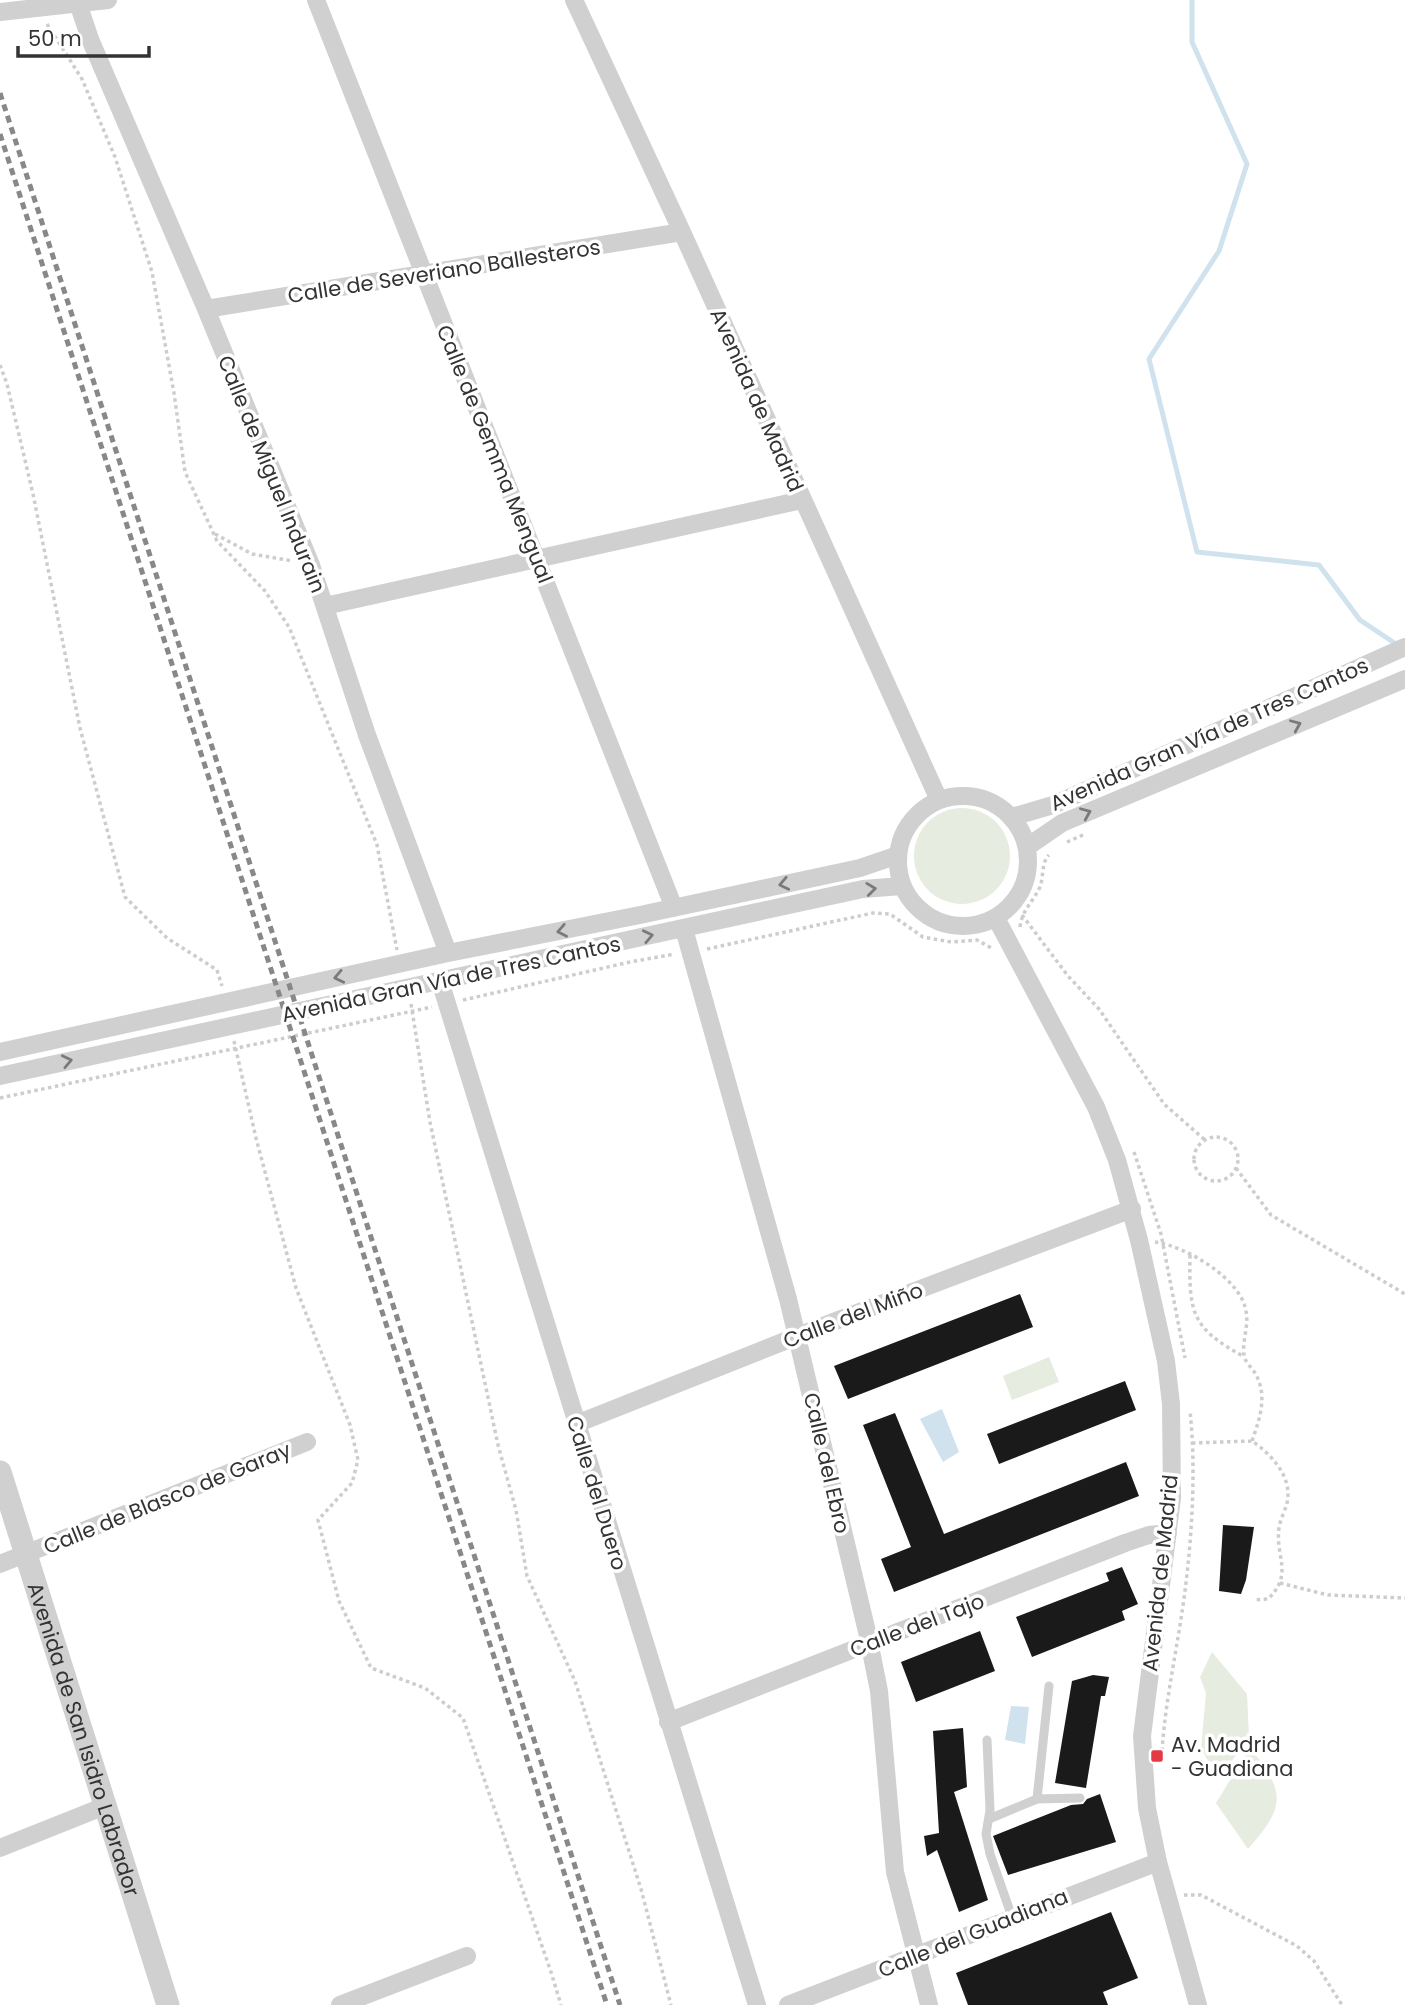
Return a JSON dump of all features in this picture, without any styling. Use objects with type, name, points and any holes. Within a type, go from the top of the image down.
[{"type":"street","points":[[0,12],[108,0]]},
{"type":"street","name":"Calle de Gemma Mengual","points":[[316,0],[674,908]]},
{"type":"street","name":"Avenida de Madrid","points":[[573,0],[682,232],[939,800]]},
{"type":"street","name":"Calle de Miguel Indurain","points":[[78,3],[90,39],[206,309],[311,565],[367,735],[448,953]]},
{"type":"street","name":"Calle de Severiano Ballesteros","points":[[206,309],[682,232]]},
{"type":"street","points":[[324,606],[802,500]]},
{"type":"street","name":"Avenida Gran Vía de Tres Cantos","points":[[1012,817],[1053,805],[1405,647]]},
{"type":"street","name":"Avenida Gran Vía de Tres Cantos","points":[[1027,847],[1062,823],[1405,679]]},
{"type":"street","points":[[960,796],[979,797],[997,805],[1012,817],[1027,847],[1028,866],[1024,885],[1014,902],[996,918],[963,926],[944,924],[927,915],[912,902],[902,886],[898,855],[902,837],[911,821],[925,808],[939,800],[960,796]]},
{"type":"street","name":"Avenida Gran Vía de Tres Cantos","points":[[0,1052],[448,953],[860,868],[898,855]]},
{"type":"street","name":"Avenida Gran Vía de Tres Cantos","points":[[0,1076],[863,889],[902,886]]},
{"type":"street","name":"Avenida de Madrid","points":[[996,918],[1096,1107],[1117,1160],[1132,1209],[1166,1361],[1171,1404],[1172,1498],[1142,1736],[1147,1808],[1158,1862],[1198,2005]]},
{"type":"street","name":"Calle del Ebro","points":[[684,929],[798,1337],[869,1644],[879,1691],[895,1872],[929,2005]]},
{"type":"street","name":"Calle del Duero","points":[[440,981],[757,2005]]},
{"type":"street","name":"Calle del Miño","points":[[576,1424],[832,1322],[1132,1209]]},
{"type":"street","name":"Calle de Blasco de Garay","points":[[0,1564],[307,1442]]},
{"type":"street","name":"Avenida de San Isidro Labrador","points":[[0,1472],[169,2005]]},
{"type":"street","name":"Calle del Tajo","points":[[668,1722],[1125,1543],[1149,1535],[1168,1533]]},
{"type":"street","points":[[0,1848],[105,1806]]},
{"type":"street","name":"Calle del Guadiana","points":[[788,2005],[1158,1862]]},
{"type":"street","points":[[340,2005],[467,1956]]},
{"type":"lane","points":[[1037,1799],[1049,1686]]},
{"type":"lane","points":[[987,1740],[990,1779],[986,1834],[990,1854],[1012,1917]]},
{"type":"lane","points":[[989,1819],[1037,1799],[1080,1798]]},
{"type":"path","points":[[0,365],[33,494],[80,728],[125,897],[167,938],[218,970],[226,1002]]},
{"type":"path","points":[[214,533],[252,554],[311,565]]},
{"type":"path","points":[[1058,846],[1095,830]]},
{"type":"path","points":[[0,1098],[447,1004],[630,962],[873,913],[890,914],[923,937],[951,942],[977,940],[995,950],[1012,948],[1024,936],[1020,927],[1021,915],[1040,886],[1045,859],[1051,853]]},
{"type":"path","points":[[1021,915],[1068,976],[1100,1009],[1164,1104],[1205,1140]]},
{"type":"path","points":[[232,1025],[256,1138],[296,1288],[350,1425],[358,1460],[352,1483],[318,1520],[339,1601],[371,1668],[425,1688],[463,1718],[561,2005]]},
{"type":"path","points":[[1215,1137],[1226,1139],[1234,1147],[1238,1157],[1236,1168],[1227,1178],[1214,1182],[1201,1176],[1194,1164],[1195,1150],[1205,1140],[1215,1137]]},
{"type":"path","points":[[1131,1143],[1163,1243],[1183,1339],[1185,1363]]},
{"type":"path","points":[[1236,1168],[1271,1215],[1405,1294]]},
{"type":"path","points":[[1139,1240],[1163,1243],[1190,1255],[1226,1278],[1237,1289],[1247,1312],[1243,1356]]},
{"type":"path","points":[[1190,1255],[1192,1305],[1197,1320],[1218,1343],[1243,1356],[1260,1382],[1263,1393],[1261,1411],[1252,1441]]},
{"type":"path","points":[[1161,1761],[1166,1704],[1183,1604],[1191,1515],[1192,1443],[1189,1399]]},
{"type":"path","points":[[1192,1443],[1252,1441],[1273,1458],[1286,1481],[1289,1494],[1279,1530],[1283,1573],[1280,1583],[1268,1600],[1255,1600]]},
{"type":"path","points":[[1280,1583],[1328,1595],[1405,1598]]},
{"type":"path","points":[[1186,1907],[1182,1895],[1201,1895],[1297,1946],[1314,1961],[1342,2005]]},
{"type":"shaded area","points":[[962,808],[980,811],[996,822],[1007,838],[1010,856],[1007,874],[996,890],[980,901],[962,904],[944,901],[928,890],[917,874],[914,856],[917,838],[928,822],[944,811]]},
{"type":"shaded area","points":[[1049,1357],[1059,1382],[1012,1400],[1003,1376]]},
{"type":"shaded area","points":[[1212,1652],[1247,1694],[1249,1737],[1218,1780],[1201,1748],[1206,1693],[1200,1677]]},
{"type":"shaded area","points":[[1250,1748],[1270,1776],[1277,1799],[1269,1821],[1248,1849],[1216,1803]]},
{"type":"water","points":[[942,1409],[959,1452],[943,1462],[920,1419]]},
{"type":"water","points":[[1011,1706],[1029,1707],[1025,1744],[1005,1740]]},
{"type":"building","points":[[1020,1294],[1033,1327],[848,1399],[834,1366]]},
{"type":"building","points":[[1125,1381],[1136,1410],[999,1464],[987,1434]]},
{"type":"building","points":[[895,1413],[944,1534],[1126,1462],[1139,1496],[894,1592],[881,1559],[911,1547],[863,1425]]},
{"type":"building","points":[[1223,1525],[1254,1527],[1246,1580],[1241,1594],[1219,1591]]},
{"type":"building","points":[[1122,1567],[1138,1604],[1122,1611],[1125,1620],[1032,1657],[1016,1617],[1109,1581],[1106,1573]]},
{"type":"building","points":[[980,1631],[995,1671],[916,1702],[901,1662]]},
{"type":"building","points":[[1093,1675],[1109,1677],[1105,1696],[1101,1696],[1086,1788],[1055,1783],[1072,1681]]},
{"type":"building","points":[[963,1728],[967,1787],[954,1792],[988,1900],[959,1912],[937,1850],[927,1856],[924,1836],[939,1833],[933,1731]]},
{"type":"building","points":[[1100,1794],[1116,1842],[1008,1875],[993,1836],[1071,1805],[1083,1804],[1087,1799]]},
{"type":"building","points":[[1111,1912],[1138,1978],[1103,1992],[1108,2005],[968,2005],[956,1973]]},
{"type":"waterway","points":[[1192,0],[1192,42],[1247,164],[1219,251],[1149,359],[1197,552],[1319,565],[1360,620],[1399,646]]},
{"type":"railway","points":[[0,93],[620,2005]]},
{"type":"railway","points":[[0,134],[607,2005]]},
{"type":"place","name":"Av. Madrid - Guadiana","points":[[1157,1756]]}]
